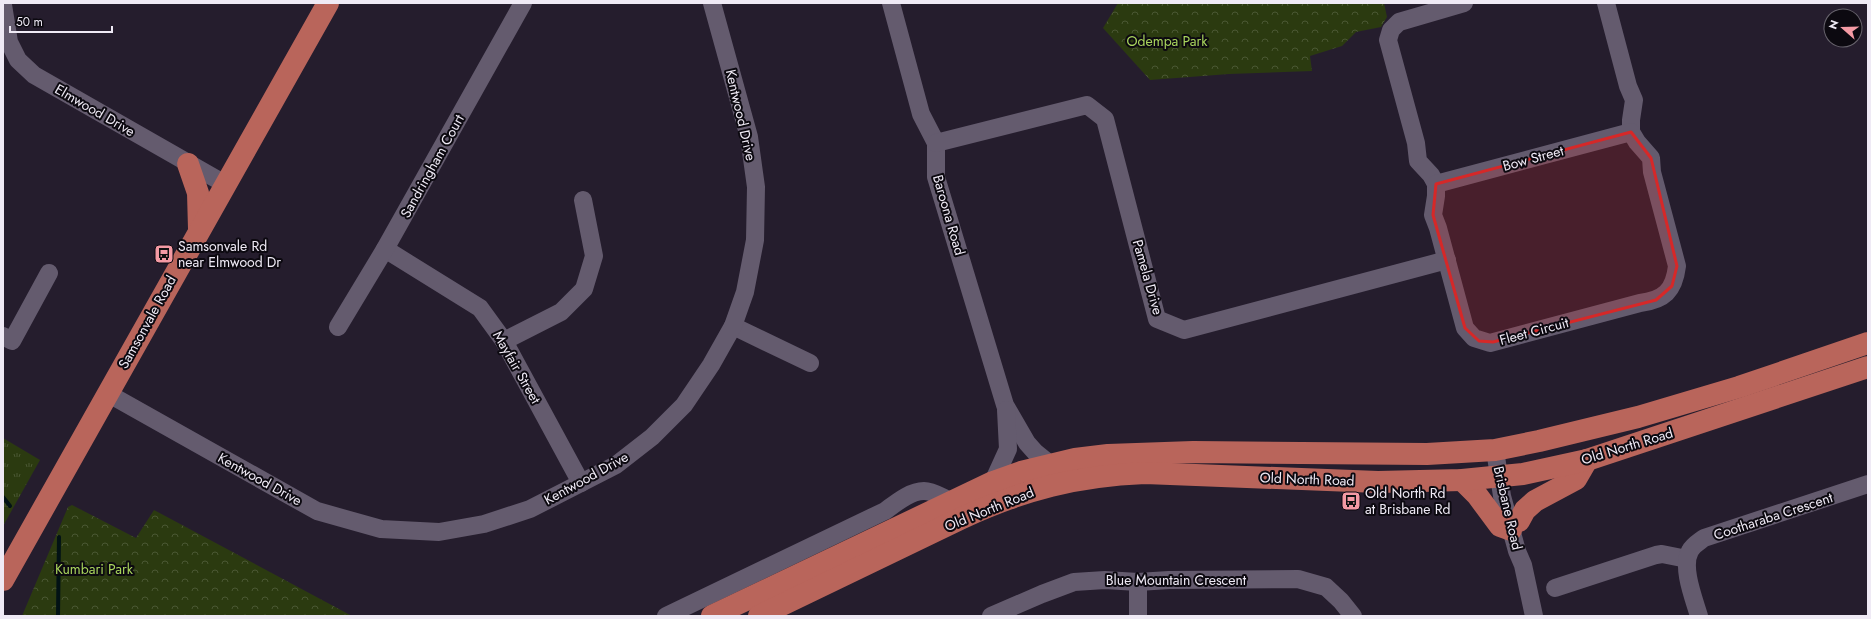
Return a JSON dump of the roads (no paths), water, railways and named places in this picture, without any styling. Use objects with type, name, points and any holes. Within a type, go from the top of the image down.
[{"type":"main road","name":"Samsonvale Road","points":[[3,580],[199,229],[328,3]]},
{"type":"main road","points":[[188,164],[198,193],[199,229]]},
{"type":"main road","name":"Old North Road","points":[[712,616],[993,482],[1021,472],[1075,459],[1146,453],[1427,454],[1502,448],[1638,417],[1739,386],[1868,343]]},
{"type":"main road","name":"Old North Road","points":[[759,616],[992,504],[1022,493],[1078,479],[1108,474],[1145,473],[1378,482],[1462,480],[1505,476],[1587,460],[1868,367]]},
{"type":"main road","points":[[1462,480],[1477,495],[1500,526],[1515,525],[1525,510],[1535,501],[1576,479],[1587,460]]},
{"type":"street","name":"Sandringham Court","points":[[338,327],[385,249],[523,3]]},
{"type":"street","name":"Kentwood Drive","points":[[107,393],[317,511],[382,529],[439,532],[484,524],[530,509],[616,465],[652,437],[679,410],[711,365],[733,326],[745,292],[755,240],[756,187],[749,136],[712,3]]},
{"type":"street","name":"Baroona Road","points":[[891,3],[921,114],[936,144],[936,177],[1006,405],[1027,443],[1034,452],[1051,465]]},
{"type":"street","points":[[1436,184],[1431,175],[1418,161],[1416,144],[1389,43],[1389,35],[1394,25],[1405,19],[1464,3]]},
{"type":"street","points":[[1606,3],[1628,86],[1634,100],[1631,132]]},
{"type":"street","name":"Elmwood Drive","points":[[3,6],[9,42],[18,60],[34,75],[225,184]]},
{"type":"street","name":"Pamela Drive","points":[[936,144],[1087,106],[1106,119],[1157,319],[1184,330],[1447,260]]},
{"type":"street","name":"Bow Street","points":[[1436,184],[1631,132]]},
{"type":"street","name":"Fleet Circuit","points":[[1436,184],[1437,190],[1433,215],[1447,260],[1465,328],[1470,336],[1484,342],[1493,342],[1656,300],[1661,298],[1672,286],[1677,266],[1652,172],[1650,158],[1631,132]]},
{"type":"street","points":[[504,341],[561,312],[584,289],[594,256],[583,200]]},
{"type":"street","name":"Mayfair Street","points":[[385,249],[480,308],[504,341],[581,483]]},
{"type":"street","points":[[3,336],[12,341],[49,273]]},
{"type":"street","points":[[733,326],[810,363]]},
{"type":"street","name":"Baroona Road","points":[[993,482],[1008,448],[1006,405]]},
{"type":"street","name":"Brisbane Road","points":[[1502,448],[1505,476],[1515,525],[1524,549],[1523,565],[1534,616]]},
{"type":"street","name":"Cootharaba Crescent","points":[[1687,559],[1690,550],[1695,544],[1704,538],[1868,484]]},
{"type":"street","name":"Old North Road","points":[[666,616],[885,511],[902,499],[914,494],[924,491],[951,501]]},
{"type":"street","points":[[1555,588],[1662,554],[1687,559],[1688,576],[1698,616]]},
{"type":"street","name":"Blue Mountain Crescent","points":[[991,616],[1074,582],[1105,580],[1138,582],[1169,580],[1298,579],[1326,587],[1341,601],[1353,616]]},
{"type":"street","points":[[1138,582],[1138,616]]},
{"type":"waterway","points":[[3,497],[10,506]]},
{"type":"waterway","points":[[58,616],[59,537]]},
{"type":"place","name":"Samsonvale Rd near Elmwood Dr","points":[[164,254]]},
{"type":"place","name":"Old North Rd at Brisbane Rd","points":[[1351,501]]},
{"type":"park label","name":"Odempa Park","points":[[1167,41]]},
{"type":"park label","name":"Kumbari Park","points":[[94,569]]}]
